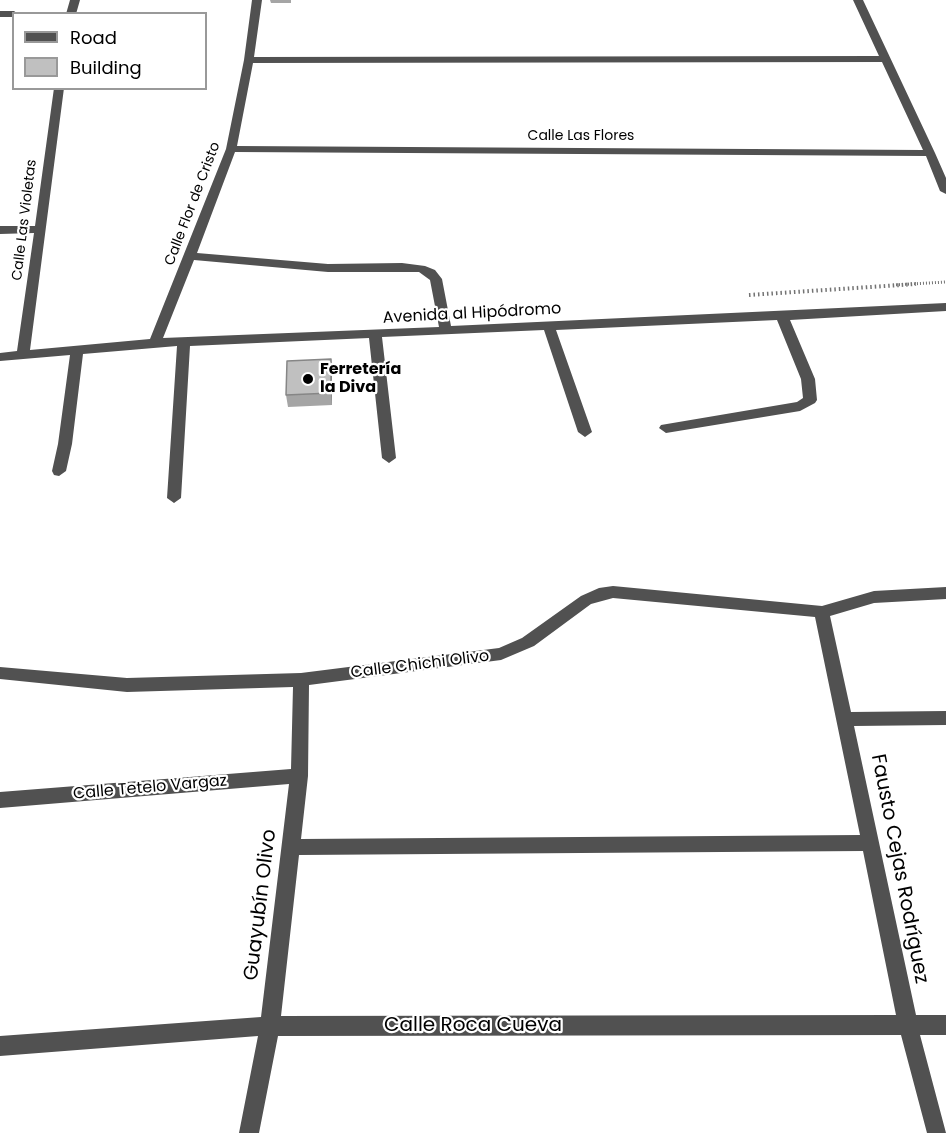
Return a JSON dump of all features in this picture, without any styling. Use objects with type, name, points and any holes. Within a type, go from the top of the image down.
[{"type":"street","name":"Calle Flor de Cristo","points":[[154,343],[231,149],[249,60],[257,0]]},
{"type":"street","points":[[858,0],[946,191]]},
{"type":"street","points":[[249,60],[887,59]]},
{"type":"street","name":"Calle Las Violetas","points":[[23,355],[59,90]]},
{"type":"street","name":"Calle Las Flores","points":[[231,149],[930,153]]},
{"type":"street","points":[[0,230],[39,229]]},
{"type":"street","points":[[190,256],[328,268],[421,269],[431,273],[436,279],[446,332]]},
{"type":"street","name":"Avenida al Hipódromo","points":[[0,357],[154,343],[446,332],[946,307]]},
{"type":"street","points":[[666,428],[800,406],[810,400],[808,379],[782,316]]},
{"type":"street","points":[[549,327],[585,432]]},
{"type":"street","points":[[375,335],[389,458]]},
{"type":"street","points":[[174,498],[184,342]]},
{"type":"street","points":[[59,471],[65,444],[77,350]]},
{"type":"street","name":"Calle Chichi Olivo","points":[[0,673],[127,685],[301,680],[501,654],[528,642],[586,600],[599,594],[613,592],[822,612]]},
{"type":"street","points":[[822,612],[874,597],[946,593]]},
{"type":"street","name":"Fausto Cejas Rodríguez","points":[[822,612],[908,1026],[937,1133]]},
{"type":"street","name":"Guayubín Olivo","points":[[249,1133],[270,1026],[299,776],[301,680]]},
{"type":"street","points":[[846,719],[946,718]]},
{"type":"street","name":"Calle Tetelo Vargaz","points":[[0,800],[299,776]]},
{"type":"street","points":[[290,847],[871,843]]},
{"type":"street","name":"Calle Roca Cueva","points":[[0,1046],[270,1026],[946,1025]]},
{"type":"building","points":[[331,359],[331,393],[286,395],[287,361]]},
{"type":"place","name":"Ferretería la Diva","points":[[308,379]]}]
